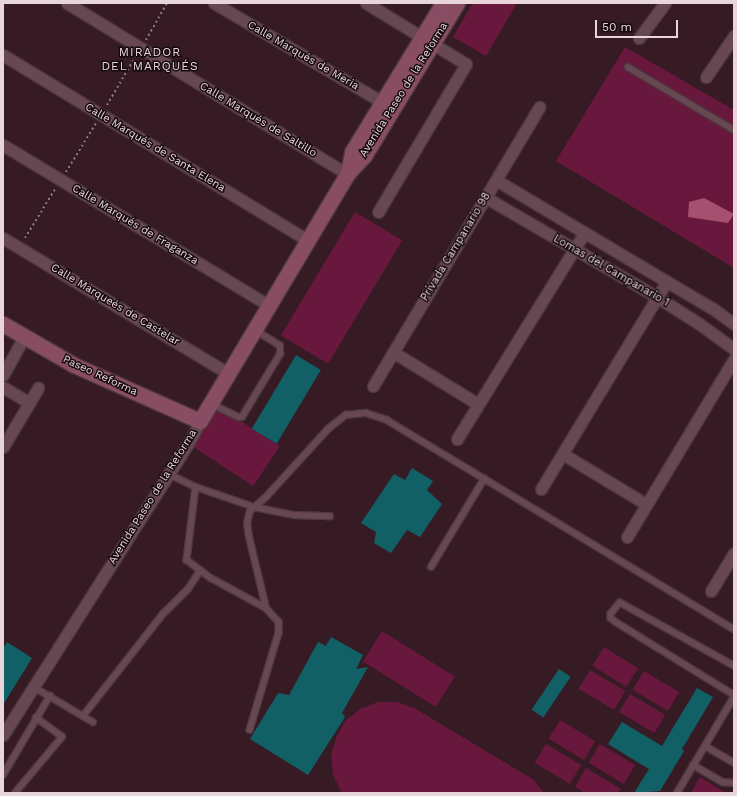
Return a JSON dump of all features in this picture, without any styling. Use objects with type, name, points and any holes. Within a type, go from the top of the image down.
[{"type":"street","name":"Calle Marqués de Saltillo","points":[[67,3],[140,49],[348,174]]},
{"type":"street","name":"Calle Marqués de Meria","points":[[214,3],[388,106]]},
{"type":"street","points":[[366,3],[466,64],[378,212]]},
{"type":"street","name":"Avenida Paseo de la Reforma","points":[[428,40],[443,3]]},
{"type":"street","name":"Avenida Paseo de la Reforma","points":[[3,735],[32,686],[169,474],[210,402],[348,174],[352,152],[388,106],[428,40],[457,3]]},
{"type":"street","points":[[639,38],[664,3]]},
{"type":"street","points":[[706,77],[734,36]]},
{"type":"street","name":"Calle Marqués de Santa Elena","points":[[3,55],[307,240]]},
{"type":"street","name":"Privada Campanario 98","points":[[373,386],[539,107]]},
{"type":"street","name":"Calle Marqués de Fraganza","points":[[3,145],[268,305]]},
{"type":"street","name":"Lomas del Campanario 1","points":[[496,180],[667,281],[734,324]]},
{"type":"street","name":"Lomas del Campanario 1","points":[[485,198],[657,297],[698,323],[734,349]]},
{"type":"street","points":[[457,439],[584,233]]},
{"type":"street","name":"Calle Marqueés de Castelar","points":[[3,238],[228,372]]},
{"type":"street","points":[[541,489],[667,281]]},
{"type":"street","name":"Paseo Reforma","points":[[3,324],[24,337],[111,383],[200,420]]},
{"type":"street","points":[[3,375],[24,337]]},
{"type":"street","points":[[393,352],[478,404]]},
{"type":"street","points":[[627,536],[734,359]]},
{"type":"street","points":[[3,387],[30,403]]},
{"type":"street","points":[[3,447],[38,388]]},
{"type":"street","points":[[563,454],[646,504]]},
{"type":"street","points":[[711,591],[734,554]]},
{"type":"lane","points":[[628,67],[734,130]]},
{"type":"lane","points":[[210,402],[239,417],[242,416],[280,354],[280,346],[253,330]]},
{"type":"lane","points":[[266,608],[249,537],[247,523],[250,511],[328,429],[346,415],[366,413],[386,420],[734,629]]},
{"type":"lane","points":[[169,474],[196,487],[254,507],[294,515],[330,516]]},
{"type":"lane","points":[[431,567],[484,479]]},
{"type":"lane","points":[[196,487],[187,560],[200,571],[266,608],[279,622],[280,632],[250,730]]},
{"type":"lane","points":[[83,716],[162,614],[188,589],[200,571]]},
{"type":"lane","points":[[676,793],[734,696],[616,622],[611,618],[611,614],[620,603],[734,666]]},
{"type":"lane","points":[[32,686],[93,722]]},
{"type":"lane","points":[[3,775],[50,696]]},
{"type":"lane","points":[[15,793],[62,737],[36,718]]},
{"type":"lane","points":[[704,746],[734,763]]},
{"type":"lane","points":[[693,765],[722,782],[734,783]]},
{"type":"path","points":[[19,248],[101,116],[167,3]]},
{"type":"shaded area","points":[[473,3],[517,3],[486,56],[453,37]]},
{"type":"shaded area","points":[[625,47],[734,110],[734,268],[556,161]]},
{"type":"shaded area","points":[[704,198],[734,214],[728,223],[688,217],[689,202]]},
{"type":"shaded area","points":[[355,212],[402,240],[328,364],[281,335]]},
{"type":"shaded area","points":[[215,404],[280,446],[253,486],[189,444]]},
{"type":"shaded area","points":[[382,631],[455,677],[436,707],[363,662]]},
{"type":"shaded area","points":[[604,647],[638,668],[626,687],[592,666]]},
{"type":"shaded area","points":[[590,670],[625,691],[614,710],[579,689]]},
{"type":"shaded area","points":[[644,671],[679,692],[668,711],[633,690]]},
{"type":"shaded area","points":[[630,694],[665,715],[654,733],[619,712]]},
{"type":"shaded area","points":[[378,702],[397,702],[414,708],[534,780],[544,793],[342,793],[333,775],[331,756],[336,738],[345,721],[360,709]]},
{"type":"shaded area","points":[[560,720],[595,741],[584,760],[549,739]]},
{"type":"shaded area","points":[[546,744],[581,765],[570,784],[535,763]]},
{"type":"shaded area","points":[[600,744],[635,765],[624,784],[589,763]]},
{"type":"shaded area","points":[[586,768],[621,789],[618,793],[585,793],[575,787]]},
{"type":"shaded area","points":[[700,777],[726,793],[691,793]]},
{"type":"building","points":[[296,355],[321,370],[277,444],[252,429]]},
{"type":"building","points":[[412,468],[433,481],[427,490],[442,504],[420,537],[407,530],[391,553],[374,543],[376,532],[361,523],[394,474],[405,480]]},
{"type":"building","points":[[331,637],[363,655],[356,669],[368,667],[342,713],[345,717],[308,775],[250,739],[278,693],[289,695],[318,642],[326,646]]},
{"type":"building","points":[[7,642],[32,658],[3,705],[3,649]]},
{"type":"building","points":[[559,669],[571,677],[543,717],[532,710]]},
{"type":"building","points":[[697,688],[713,697],[682,749],[684,751],[660,791],[634,793],[649,769],[608,744],[622,722],[662,746]]},
{"type":"district","name":"MIRADOR DEL MARQUÉS","points":[[150,60]]}]
